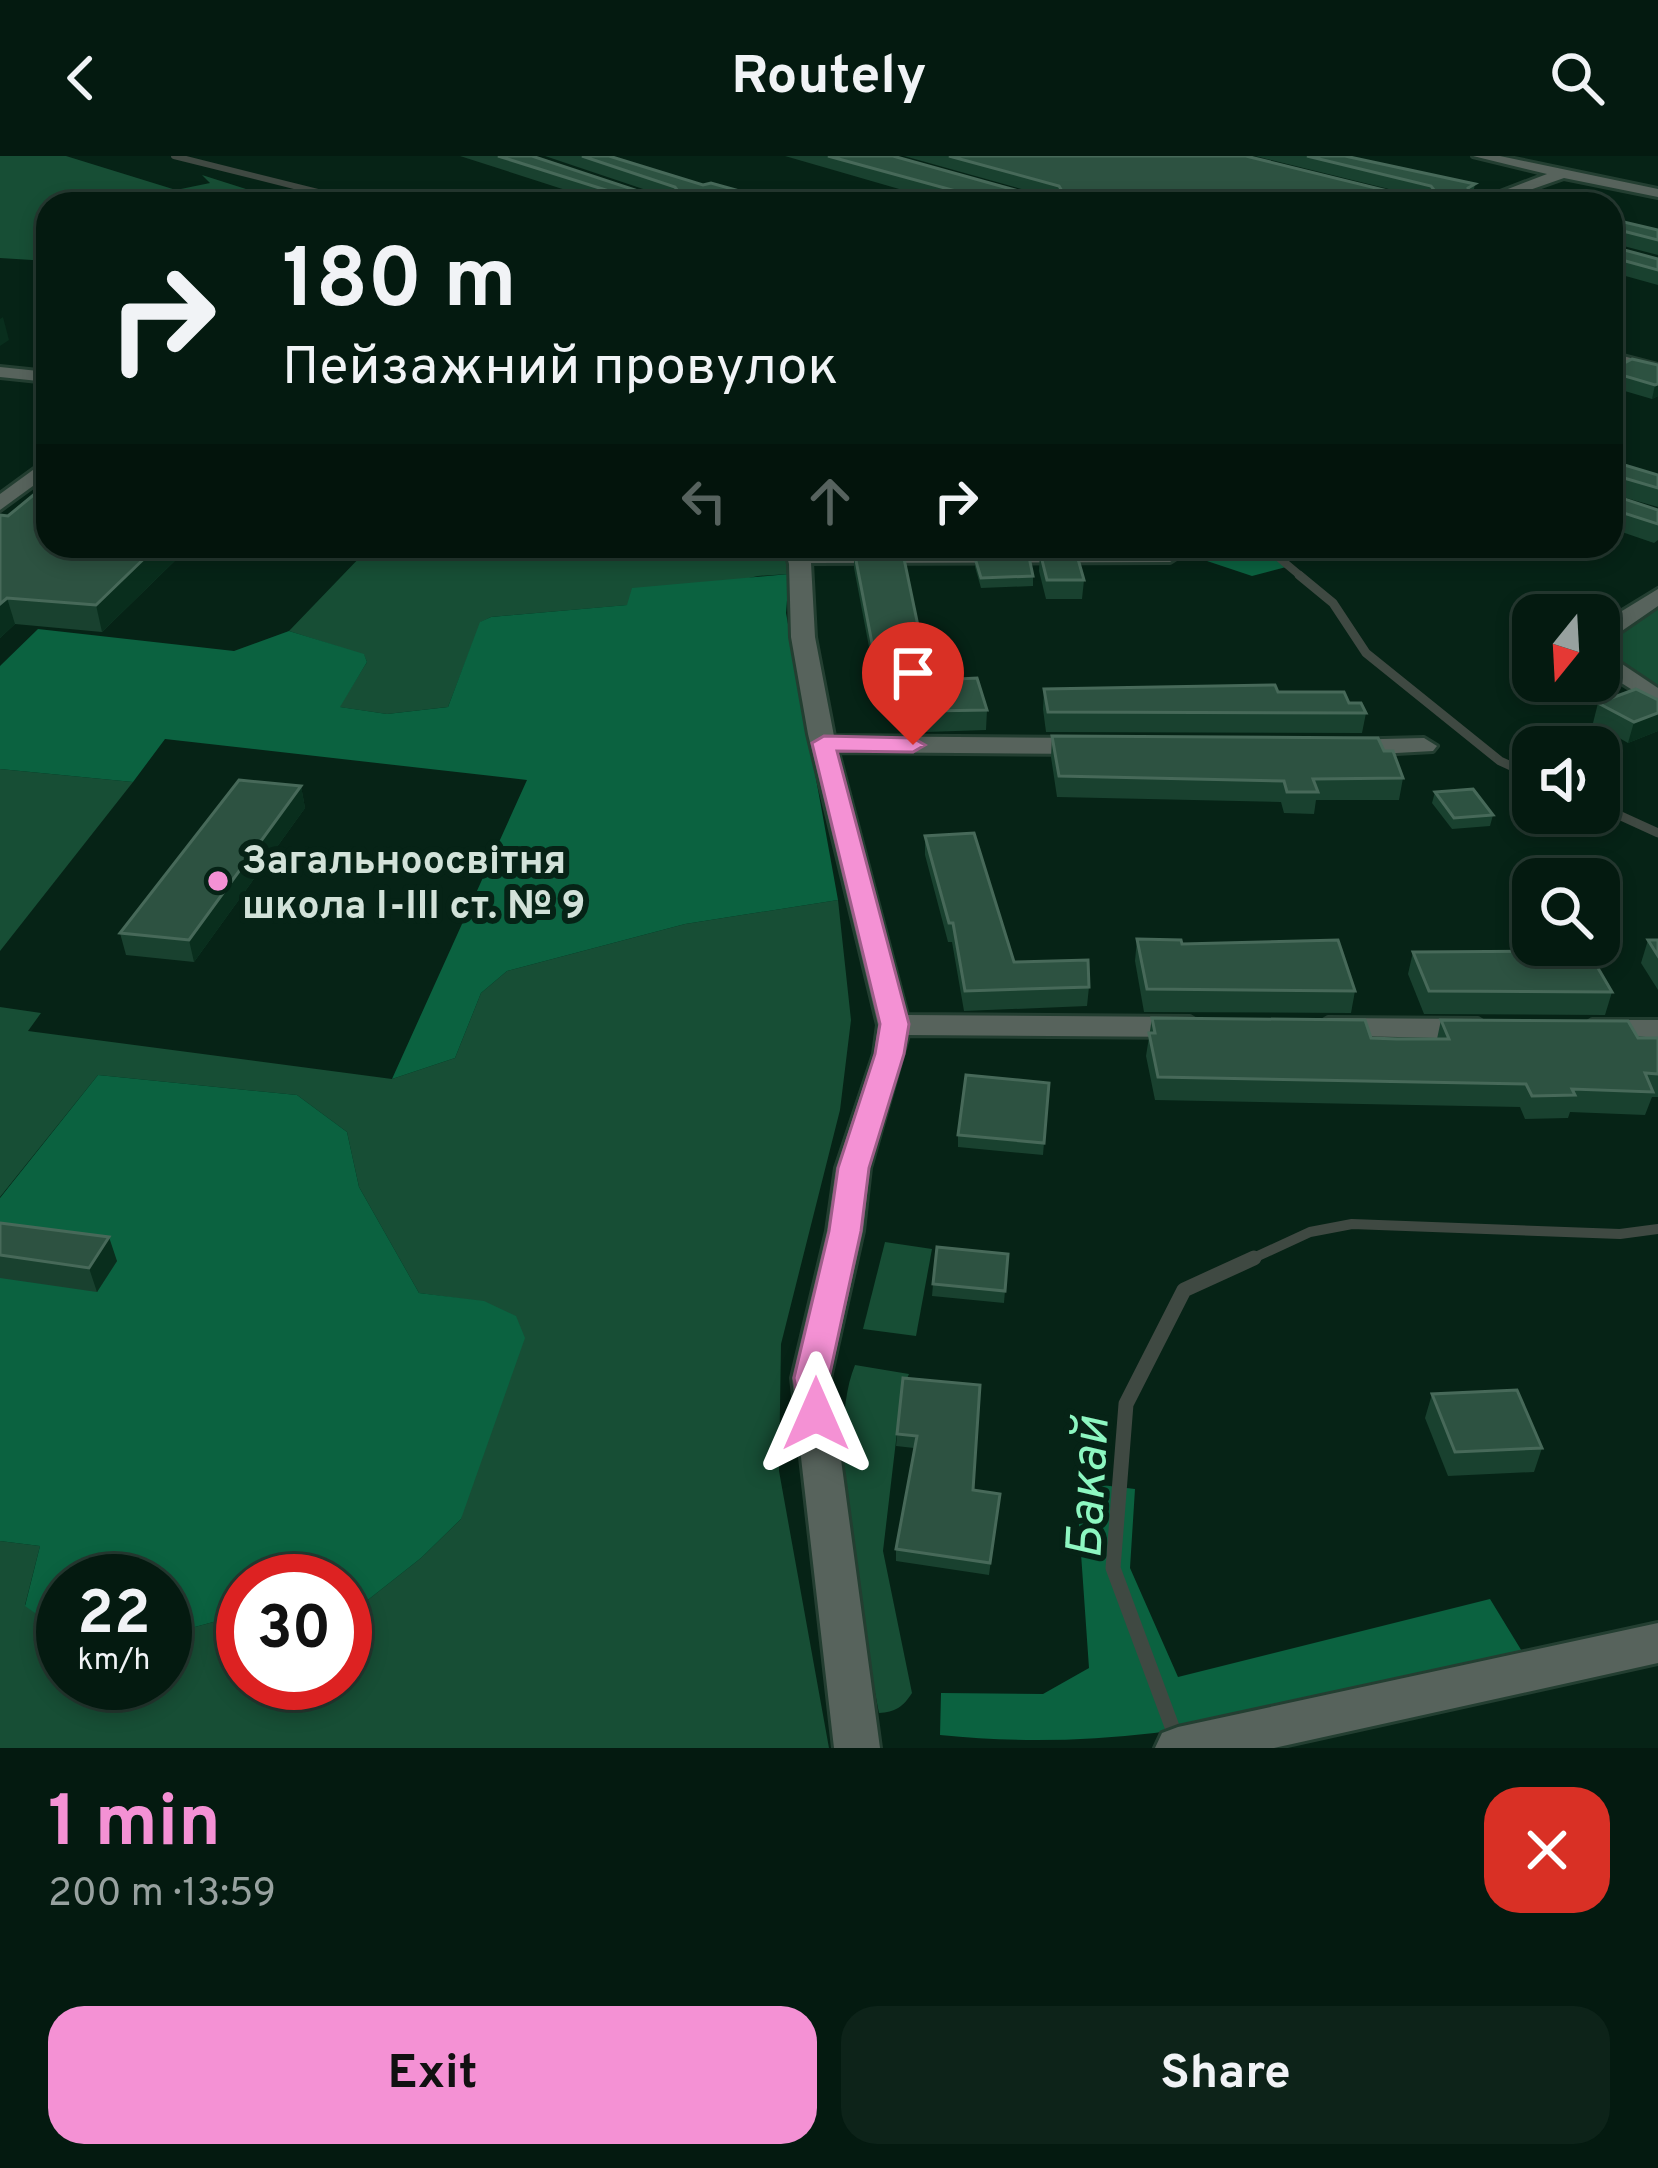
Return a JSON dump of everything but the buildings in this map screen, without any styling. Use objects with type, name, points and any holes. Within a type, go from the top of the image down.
[{"type":"street","points":[[1480,156],[1658,193]]},
{"type":"street","points":[[1509,192],[1563,173]]},
{"type":"street","points":[[1623,361],[1658,371]]},
{"type":"street","points":[[0,372],[36,376]]},
{"type":"street","points":[[0,504],[36,475]]},
{"type":"street","points":[[798,558],[801,617],[824,743],[894,1024],[890,1054],[853,1168],[845,1231],[811,1378],[857,1748]]},
{"type":"street","points":[[1658,596],[1602,634],[1599,648],[1609,665],[1658,699]]},
{"type":"street","points":[[824,743],[1105,747]]},
{"type":"street","points":[[1315,749],[1424,746]]},
{"type":"street","points":[[894,1024],[1228,1027]]},
{"type":"street","points":[[1300,1028],[1515,1029]]},
{"type":"street","points":[[1562,1029],[1658,1030]]},
{"type":"street","points":[[1178,1748],[1658,1643]]},
{"type":"green space","points":[[0,156],[66,156],[176,190],[210,183],[202,175],[246,189],[240,192],[36,192],[36,260],[0,258]]},
{"type":"green space","points":[[359,558],[787,558],[790,562],[789,574],[758,576],[628,605],[491,617],[481,622],[448,707],[387,714],[339,707],[367,662],[364,655],[289,631]]},
{"type":"green space","points":[[1198,558],[1280,558],[1290,566],[1252,576]]},
{"type":"green space","points":[[789,574],[786,613],[838,900],[685,924],[507,971],[481,993],[455,1058],[392,1079],[527,780],[165,739],[133,782],[0,769],[0,666],[38,629],[234,651],[289,631],[364,654],[367,662],[340,707],[387,714],[448,707],[480,622],[491,617],[627,605],[632,588]]},
{"type":"green space","points":[[1658,608],[1658,688],[1620,661],[1622,628]]},
{"type":"green space","points":[[0,769],[133,782],[0,951]]},
{"type":"green space","points":[[838,900],[851,1020],[840,1110],[781,1344],[779,1471],[829,1748],[0,1748],[0,1541],[40,1546],[25,1605],[36,1613],[36,1710],[192,1710],[192,1628],[216,1621],[216,1710],[372,1710],[372,1597],[461,1519],[484,1302],[419,1293],[359,1187],[347,1132],[297,1095],[98,1075],[0,1197],[0,1007],[41,1013],[28,1031],[392,1079],[455,1058],[481,993],[507,971],[685,924]]},
{"type":"green space","points":[[98,1075],[297,1095],[347,1132],[359,1187],[419,1293],[484,1301],[516,1316],[525,1338],[461,1519],[372,1597],[372,1554],[216,1554],[216,1621],[192,1628],[192,1554],[38,1554],[40,1546],[0,1541],[0,1198]]},
{"type":"green space","points":[[885,1242],[932,1249],[916,1336],[863,1329]]},
{"type":"green space","points":[[855,1365],[909,1374],[902,1390],[883,1551],[912,1693],[898,1708],[879,1713],[844,1487],[846,1399]]},
{"type":"green space","points":[[1076,1482],[1135,1489],[1130,1568],[1178,1677],[1490,1599],[1523,1653],[1256,1716],[1166,1731],[1031,1740],[940,1735],[941,1693],[1043,1694],[1089,1668]]},
{"type":"green space","points":[[36,1562],[36,1614],[25,1606]]},
{"type":"waterway","name":"Бакай","points":[[174,156],[318,192]]},
{"type":"waterway","name":"Бакай","points":[[1279,558],[1303,578]]},
{"type":"waterway","name":"Бакай","points":[[1299,575],[1333,603],[1366,653],[1512,766]]},
{"type":"waterway","name":"Бакай","points":[[1620,816],[1658,833]]},
{"type":"waterway","name":"Бакай","points":[[1247,1261],[1310,1232],[1352,1224],[1620,1234],[1658,1229]]},
{"type":"waterway","name":"Бакай","points":[[1180,1748],[1113,1568],[1126,1404],[1184,1290],[1254,1258]]},
{"type":"place","name":"Загальноосвітня школа І-ІІІ ст. № 9","points":[[218,881]]},
{"type":"route","points":[[816,1414],[811,1378],[845,1231],[853,1168],[890,1054],[894,1024],[824,743],[913,745]]}]
